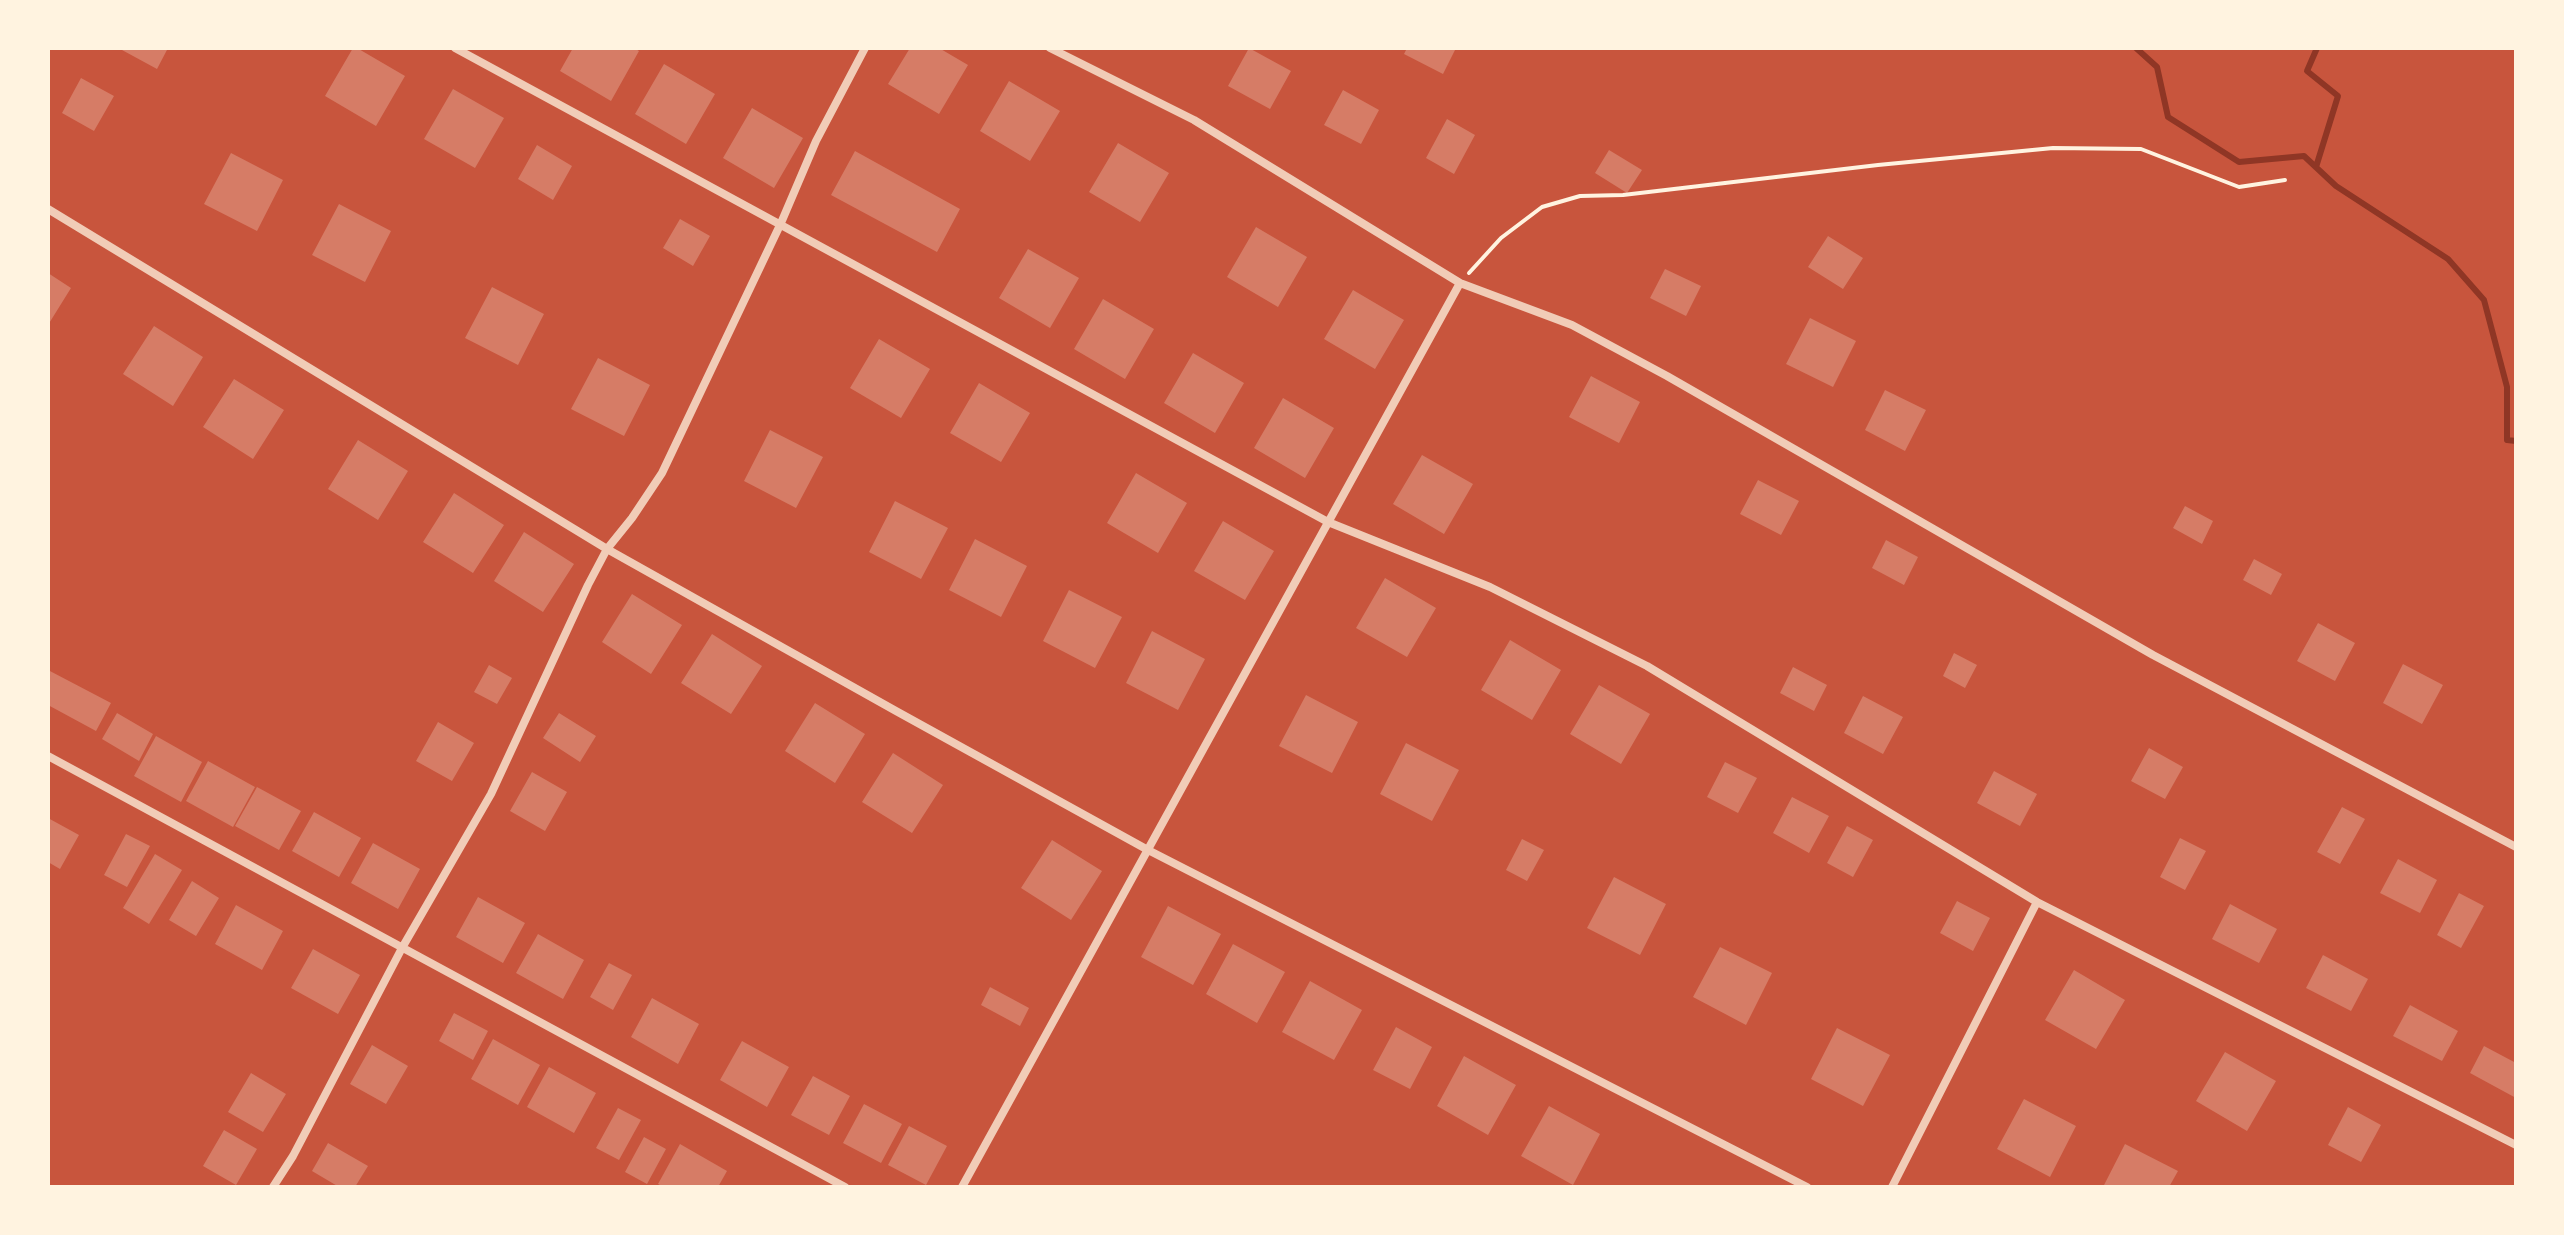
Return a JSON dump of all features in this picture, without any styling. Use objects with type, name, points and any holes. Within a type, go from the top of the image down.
[{"type":"street","points":[[455,48],[1328,522],[1490,587],[1647,666],[2037,902],[2516,1145]]},
{"type":"street","points":[[273,1187],[293,1156],[402,948],[491,794],[607,549],[662,473],[781,223],[816,141],[865,48]]},
{"type":"street","points":[[1050,48],[1194,120],[1460,283],[1586,332],[2153,655],[2516,847]]},
{"type":"street","points":[[48,209],[607,549],[1148,850],[1807,1187]]},
{"type":"street","points":[[962,1187],[1460,283]]},
{"type":"street","points":[[48,756],[845,1187]]},
{"type":"street","points":[[1892,1187],[2037,902]]},
{"type":"path","points":[[1460,283],[1501,238],[1542,207],[1580,196],[1623,195],[2053,148],[2141,149],[2239,187],[2285,180]]},
{"type":"building","points":[[123,48],[168,48],[157,69]]},
{"type":"building","points":[[353,48],[405,76],[376,126],[325,96]]},
{"type":"building","points":[[573,48],[634,48],[639,51],[611,101],[560,71]]},
{"type":"building","points":[[910,48],[939,48],[968,65],[939,114],[888,84]]},
{"type":"building","points":[[1249,48],[1291,71],[1270,109],[1228,86]]},
{"type":"building","points":[[1407,48],[1456,48],[1443,74],[1404,54]]},
{"type":"building","points":[[664,64],[715,94],[686,144],[635,114]]},
{"type":"building","points":[[81,78],[114,96],[94,131],[62,113]]},
{"type":"building","points":[[1009,81],[1060,111],[1030,161],[980,131]]},
{"type":"building","points":[[453,89],[504,118],[475,168],[424,139]]},
{"type":"building","points":[[1343,90],[1379,110],[1361,144],[1324,125]]},
{"type":"building","points":[[752,108],[803,138],[774,188],[723,158]]},
{"type":"building","points":[[1447,119],[1475,135],[1454,174],[1426,158]]},
{"type":"building","points":[[1118,143],[1169,173],[1140,222],[1089,192]]},
{"type":"building","points":[[537,145],[572,166],[553,200],[518,179]]},
{"type":"building","points":[[1609,150],[1642,170],[1627,193],[1595,173]]},
{"type":"building","points":[[855,151],[960,209],[937,252],[831,195]]},
{"type":"building","points":[[231,153],[283,180],[257,231],[204,204]]},
{"type":"building","points":[[339,204],[391,231],[365,282],[312,255]]},
{"type":"building","points":[[680,219],[710,236],[693,266],[663,248]]},
{"type":"building","points":[[1256,227],[1307,257],[1278,307],[1227,277]]},
{"type":"building","points":[[1828,236],[1863,258],[1843,289],[1808,267]]},
{"type":"building","points":[[1028,249],[1079,278],[1050,328],[999,298]]},
{"type":"building","points":[[1665,269],[1701,286],[1686,316],[1650,298]]},
{"type":"building","points":[[48,273],[71,288],[48,325]]},
{"type":"building","points":[[492,287],[544,314],[518,365],[465,338]]},
{"type":"building","points":[[1353,290],[1404,320],[1375,369],[1324,339]]},
{"type":"building","points":[[1103,299],[1154,329],[1125,379],[1074,349]]},
{"type":"building","points":[[1810,318],[1856,341],[1833,387],[1786,364]]},
{"type":"building","points":[[154,326],[203,357],[173,406],[123,374]]},
{"type":"building","points":[[879,339],[930,369],[901,418],[850,388]]},
{"type":"building","points":[[1193,353],[1244,383],[1215,433],[1164,403]]},
{"type":"building","points":[[598,358],[650,385],[624,436],[571,409]]},
{"type":"building","points":[[1591,376],[1640,402],[1619,443],[1569,417]]},
{"type":"building","points":[[234,379],[284,410],[253,459],[203,427]]},
{"type":"building","points":[[979,383],[1030,413],[1001,462],[950,433]]},
{"type":"building","points":[[1885,390],[1926,410],[1905,451],[1865,430]]},
{"type":"building","points":[[1283,398],[1334,428],[1305,478],[1254,448]]},
{"type":"building","points":[[770,430],[823,457],[796,508],[744,481]]},
{"type":"building","points":[[358,440],[408,471],[378,520],[328,489]]},
{"type":"building","points":[[1422,455],[1473,484],[1444,534],[1393,504]]},
{"type":"building","points":[[1136,473],[1187,503],[1158,553],[1107,523]]},
{"type":"building","points":[[1758,480],[1799,501],[1781,535],[1740,514]]},
{"type":"building","points":[[454,493],[504,525],[473,573],[423,542]]},
{"type":"building","points":[[895,501],[948,528],[921,579],[869,552]]},
{"type":"building","points":[[2185,506],[2213,521],[2202,544],[2173,528]]},
{"type":"building","points":[[1223,521],[1274,551],[1245,600],[1194,571]]},
{"type":"building","points":[[524,532],[574,564],[543,612],[494,581]]},
{"type":"building","points":[[975,539],[1027,566],[1001,617],[949,590]]},
{"type":"building","points":[[1886,540],[1918,557],[1904,585],[1872,568]]},
{"type":"building","points":[[2254,559],[2282,574],[2271,595],[2243,580]]},
{"type":"building","points":[[1385,578],[1436,608],[1407,657],[1356,628]]},
{"type":"building","points":[[1069,590],[1122,617],[1095,668],[1043,641]]},
{"type":"building","points":[[632,594],[682,625],[651,674],[602,642]]},
{"type":"building","points":[[2318,623],[2355,643],[2335,681],[2297,661]]},
{"type":"building","points":[[1152,631],[1205,659],[1178,710],[1126,683]]},
{"type":"building","points":[[712,634],[762,666],[731,714],[681,683]]},
{"type":"building","points":[[1510,640],[1561,670],[1532,720],[1481,690]]},
{"type":"building","points":[[1954,653],[1977,665],[1965,688],[1943,676]]},
{"type":"building","points":[[2403,664],[2443,685],[2422,724],[2383,703]]},
{"type":"building","points":[[489,665],[512,678],[497,704],[474,692]]},
{"type":"building","points":[[1793,667],[1827,685],[1814,711],[1780,693]]},
{"type":"building","points":[[48,670],[111,703],[96,731],[48,705]]},
{"type":"building","points":[[1599,685],[1650,714],[1621,764],[1570,734]]},
{"type":"building","points":[[1306,695],[1358,722],[1332,773],[1279,746]]},
{"type":"building","points":[[1863,696],[1903,717],[1883,754],[1844,733]]},
{"type":"building","points":[[815,703],[865,734],[835,783],[785,751]]},
{"type":"building","points":[[117,713],[153,734],[139,761],[102,739]]},
{"type":"building","points":[[559,713],[596,736],[580,762],[543,738]]},
{"type":"building","points":[[438,722],[474,743],[452,781],[416,761]]},
{"type":"building","points":[[156,736],[202,762],[181,802],[134,776]]},
{"type":"building","points":[[1406,743],[1459,770],[1432,821],[1380,794]]},
{"type":"building","points":[[2149,748],[2183,767],[2165,799],[2131,781]]},
{"type":"building","points":[[893,753],[943,785],[912,833],[862,802]]},
{"type":"building","points":[[208,761],[255,787],[233,827],[186,801]]},
{"type":"building","points":[[1725,762],[1757,778],[1738,813],[1707,797]]},
{"type":"building","points":[[1994,771],[2037,794],[2020,826],[1977,803]]},
{"type":"building","points":[[532,772],[567,792],[545,831],[510,811]]},
{"type":"building","points":[[257,787],[301,811],[279,850],[235,826]]},
{"type":"building","points":[[1792,797],[1829,816],[1809,853],[1773,833]]},
{"type":"building","points":[[2342,807],[2365,819],[2340,864],[2317,852]]},
{"type":"building","points":[[314,812],[361,838],[339,877],[292,851]]},
{"type":"building","points":[[48,818],[79,835],[60,869],[48,862]]},
{"type":"building","points":[[1847,826],[1873,840],[1853,877],[1827,863]]},
{"type":"building","points":[[126,834],[150,846],[127,887],[104,875]]},
{"type":"building","points":[[2180,838],[2206,851],[2185,890],[2160,877]]},
{"type":"building","points":[[1522,839],[1544,850],[1527,881],[1506,870]]},
{"type":"building","points":[[1052,840],[1102,871],[1071,920],[1021,888]]},
{"type":"building","points":[[373,843],[420,869],[398,909],[351,883]]},
{"type":"building","points":[[155,854],[182,870],[149,924],[123,908]]},
{"type":"building","points":[[2398,859],[2437,880],[2420,913],[2380,893]]},
{"type":"building","points":[[1614,877],[1666,904],[1640,955],[1587,928]]},
{"type":"building","points":[[192,881],[219,898],[196,936],[169,920]]},
{"type":"building","points":[[2459,893],[2484,906],[2461,948],[2437,935]]},
{"type":"building","points":[[478,897],[525,923],[503,963],[456,937]]},
{"type":"building","points":[[1957,901],[1990,918],[1973,951],[1940,933]]},
{"type":"building","points":[[2230,904],[2277,929],[2259,963],[2212,939]]},
{"type":"building","points":[[236,905],[283,931],[262,970],[215,944]]},
{"type":"building","points":[[1168,906],[1221,934],[1193,985],[1141,957]]},
{"type":"building","points":[[538,934],[584,960],[563,999],[516,973]]},
{"type":"building","points":[[1233,944],[1285,972],[1257,1023],[1206,994]]},
{"type":"building","points":[[1720,947],[1772,973],[1746,1025],[1693,997]]},
{"type":"building","points":[[313,949],[360,975],[338,1014],[291,988]]},
{"type":"building","points":[[2323,955],[2368,979],[2351,1011],[2306,988]]},
{"type":"building","points":[[609,963],[632,975],[613,1010],[590,997]]},
{"type":"building","points":[[2074,970],[2125,1000],[2096,1049],[2045,1020]]},
{"type":"building","points":[[1310,981],[1362,1010],[1334,1060],[1282,1032]]},
{"type":"building","points":[[990,987],[1029,1008],[1020,1026],[981,1005]]},
{"type":"building","points":[[652,998],[699,1024],[678,1064],[631,1037]]},
{"type":"building","points":[[2410,1005],[2458,1031],[2442,1061],[2393,1036]]},
{"type":"building","points":[[454,1013],[488,1031],[473,1060],[439,1041]]},
{"type":"building","points":[[1396,1027],[1432,1047],[1410,1089],[1373,1070]]},
{"type":"building","points":[[1837,1028],[1890,1055],[1863,1106],[1811,1079]]},
{"type":"building","points":[[493,1039],[540,1065],[518,1105],[471,1079]]},
{"type":"building","points":[[742,1041],[789,1067],[767,1107],[720,1080]]},
{"type":"building","points":[[372,1045],[408,1066],[386,1104],[350,1084]]},
{"type":"building","points":[[2484,1046],[2516,1063],[2516,1098],[2470,1073]]},
{"type":"building","points":[[2225,1052],[2276,1081],[2247,1131],[2196,1101]]},
{"type":"building","points":[[1464,1056],[1516,1085],[1488,1135],[1437,1106]]},
{"type":"building","points":[[549,1067],[596,1093],[574,1133],[527,1107]]},
{"type":"building","points":[[251,1073],[286,1094],[263,1132],[228,1112]]},
{"type":"building","points":[[813,1076],[850,1096],[829,1135],[791,1115]]},
{"type":"building","points":[[2024,1099],[2076,1126],[2050,1177],[1997,1149]]},
{"type":"building","points":[[864,1104],[902,1124],[881,1163],[843,1143]]},
{"type":"building","points":[[1549,1106],[1600,1134],[1573,1185],[1521,1156]]},
{"type":"building","points":[[2348,1107],[2381,1125],[2361,1162],[2328,1145]]},
{"type":"building","points":[[618,1108],[641,1120],[619,1160],[596,1148]]},
{"type":"building","points":[[909,1126],[947,1146],[926,1185],[888,1165]]},
{"type":"building","points":[[224,1130],[257,1149],[236,1185],[203,1166]]},
{"type":"building","points":[[644,1137],[666,1149],[647,1184],[625,1172]]},
{"type":"building","points":[[328,1143],[368,1166],[355,1187],[339,1187],[312,1171]]},
{"type":"building","points":[[680,1144],[727,1171],[718,1187],[664,1187],[658,1184]]},
{"type":"building","points":[[2125,1144],[2178,1171],[2169,1187],[2103,1187]]},
{"type":"waterway","points":[[2136,48],[2157,67],[2168,117],[2239,162],[2304,156],[2336,186],[2448,259],[2484,300],[2507,387],[2507,440],[2516,441]]},
{"type":"waterway","points":[[2316,167],[2338,96],[2307,71],[2317,48]]}]
